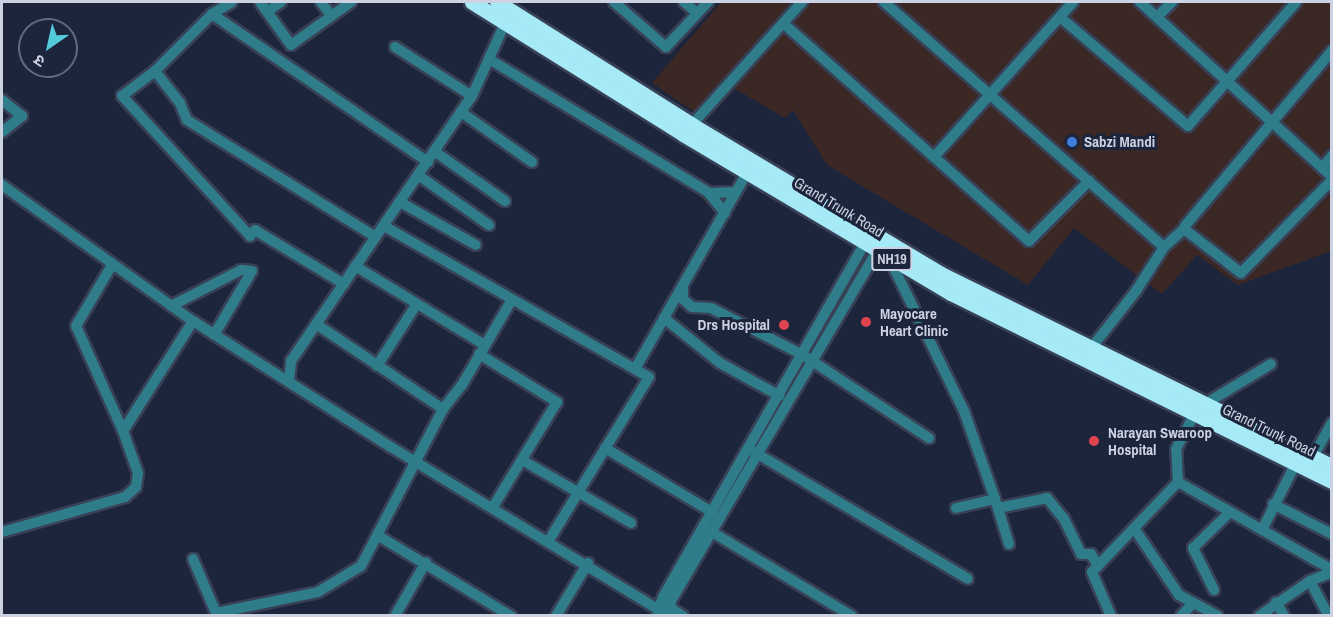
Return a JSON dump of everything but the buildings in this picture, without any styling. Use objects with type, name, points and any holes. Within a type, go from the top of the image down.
[{"type":"highway","name":"Grand Trunk Road","points":[[472,2],[508,17],[687,130],[877,245]]},
{"type":"highway","name":"Grand Trunk Road","points":[[497,2],[508,17]]},
{"type":"highway","name":"Grand Trunk Road","points":[[687,130],[747,173],[877,245],[1200,409],[1332,481]]},
{"type":"highway","name":"Grand Trunk Road","points":[[1200,409],[1332,466]]},
{"type":"street","points":[[232,2],[212,14],[155,71],[122,96],[250,236],[255,230],[344,284]]},
{"type":"street","points":[[260,2],[291,45],[330,14],[351,2]]},
{"type":"street","points":[[268,11],[281,2]]},
{"type":"street","points":[[321,2],[330,14]]},
{"type":"street","points":[[614,2],[666,47],[708,2]]},
{"type":"street","points":[[684,2],[697,13]]},
{"type":"street","points":[[687,130],[802,2]]},
{"type":"street","points":[[884,2],[1164,247]]},
{"type":"street","points":[[892,10],[900,2]]},
{"type":"street","points":[[934,157],[1073,2]]},
{"type":"street","points":[[1087,353],[1136,291],[1164,247],[1184,229],[1241,273],[1332,179],[1158,16],[1140,2]]},
{"type":"street","points":[[1158,16],[1172,2]]},
{"type":"street","points":[[1060,17],[1188,126],[1296,2]]},
{"type":"street","points":[[212,14],[428,162]]},
{"type":"street","points":[[289,381],[291,361],[472,96],[508,17]]},
{"type":"street","points":[[783,23],[1029,241],[1089,182]]},
{"type":"street","points":[[395,47],[472,96]]},
{"type":"street","points":[[1185,226],[1270,121],[1332,51]]},
{"type":"street","points":[[489,59],[709,193],[724,213]]},
{"type":"street","points":[[155,71],[180,103],[187,120],[376,237]]},
{"type":"street","points":[[2,100],[22,116],[2,132]]},
{"type":"street","points":[[461,112],[532,162]]},
{"type":"street","points":[[434,151],[505,201]]},
{"type":"street","points":[[1322,168],[1332,156]]},
{"type":"street","points":[[635,369],[683,289],[747,173]]},
{"type":"street","points":[[418,175],[489,225]]},
{"type":"street","points":[[2,185],[193,321],[414,461],[588,563],[662,614]]},
{"type":"street","points":[[709,193],[736,192]]},
{"type":"street","points":[[400,202],[476,245]]},
{"type":"street","points":[[384,225],[511,300],[649,377],[549,540]]},
{"type":"street","points":[[683,615],[670,608],[671,601],[708,529],[753,451],[803,356],[877,245]]},
{"type":"street","points":[[662,614],[663,597],[708,529],[712,512],[813,362],[877,245]]},
{"type":"street","points":[[877,245],[964,411],[1009,544]]},
{"type":"street","points":[[2,532],[131,494],[138,473],[123,431],[76,326],[112,265]]},
{"type":"street","points":[[355,266],[482,349],[557,402],[493,507]]},
{"type":"street","points":[[171,306],[241,270],[252,271],[214,334]]},
{"type":"street","points":[[683,289],[683,299],[692,307],[711,308],[803,356],[929,438]]},
{"type":"street","points":[[193,559],[216,613],[318,592],[361,566],[443,409],[511,300]]},
{"type":"street","points":[[377,366],[416,305]]},
{"type":"street","points":[[664,318],[720,363],[780,396]]},
{"type":"street","points":[[123,431],[193,321]]},
{"type":"street","points":[[316,324],[443,409]]},
{"type":"street","points":[[1111,615],[1092,572],[1178,482],[1176,449],[1200,409],[1271,364]]},
{"type":"street","points":[[1313,457],[1332,423]]},
{"type":"street","points":[[605,448],[712,512]]},
{"type":"street","points":[[753,451],[969,579]]},
{"type":"street","points":[[522,460],[631,523]]},
{"type":"street","points":[[1262,530],[1273,504],[1296,463]]},
{"type":"street","points":[[1178,482],[1332,571]]},
{"type":"street","points":[[956,508],[1047,498],[1064,519],[1081,554],[1090,554],[1098,566]]},
{"type":"street","points":[[1273,504],[1332,534]]},
{"type":"street","points":[[1214,590],[1193,548],[1230,512]]},
{"type":"street","points":[[1134,528],[1157,567],[1179,595],[1192,604],[1218,615]]},
{"type":"street","points":[[708,529],[852,615]]},
{"type":"street","points":[[377,535],[426,562],[511,615]]},
{"type":"street","points":[[395,615],[426,562]]},
{"type":"street","points":[[556,615],[588,563]]},
{"type":"street","points":[[1259,615],[1310,581],[1332,571]]},
{"type":"street","points":[[1310,581],[1329,615]]},
{"type":"street","points":[[1276,602],[1284,615]]},
{"type":"street","points":[[1181,615],[1192,604]]},
{"type":"shaded area","name":"Sabzi Mandi","points":[[721,2],[1331,2],[1331,251],[1238,285],[1197,255],[1162,294],[1074,228],[1028,285],[827,165],[793,110],[785,118],[734,88],[706,120],[652,83]]},
{"type":"place","name":"Sabzi Mandi","points":[[1072,142]]},
{"type":"place","name":"Mayocare Heart Clinic","points":[[866,322]]},
{"type":"place","name":"Drs Hospital","points":[[784,325]]},
{"type":"place","name":"Narayan Swaroop Hospital","points":[[1094,441]]}]
